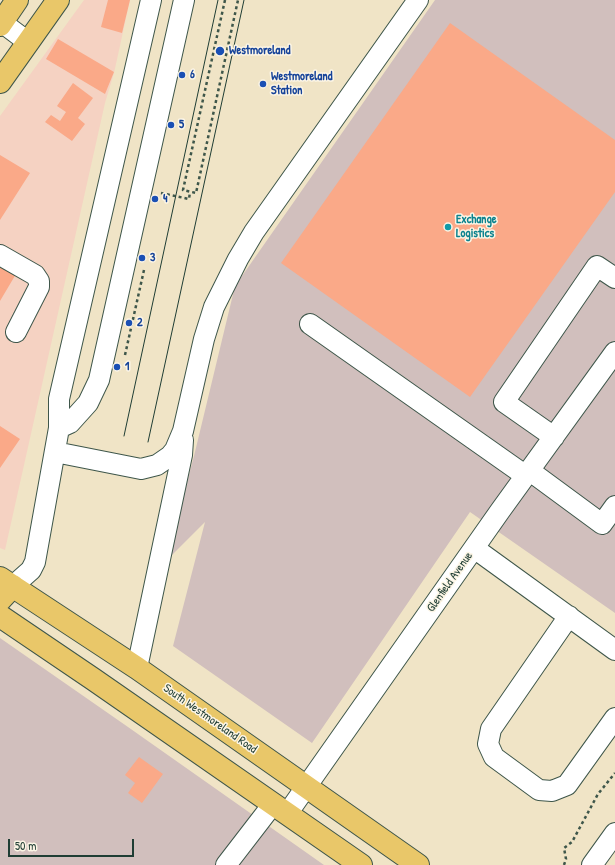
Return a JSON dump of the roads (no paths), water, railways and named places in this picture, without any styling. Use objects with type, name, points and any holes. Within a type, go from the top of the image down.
[{"type":"main road","points":[[0,23],[17,0]]},
{"type":"main road","points":[[0,82],[58,0]]},
{"type":"main road","name":"South Westmoreland Road","points":[[4,588],[136,668],[418,865]]},
{"type":"main road","points":[[0,616],[361,865]]},
{"type":"street","points":[[4,588],[31,570],[36,562],[59,428],[59,399],[151,0]]},
{"type":"street","points":[[59,428],[70,423],[88,403],[100,380],[184,0]]},
{"type":"street","points":[[136,668],[182,455],[183,432],[204,339],[214,307],[238,259],[254,232],[418,0]]},
{"type":"street","points":[[0,23],[28,42]]},
{"type":"street","points":[[0,255],[34,275],[39,281],[39,287],[16,332]]},
{"type":"street","points":[[554,437],[504,402],[597,266],[615,278]]},
{"type":"street","points":[[310,324],[602,524],[615,506]]},
{"type":"street","name":"Glenfield Avenue","points":[[226,865],[280,809],[306,787],[474,548],[615,352]]},
{"type":"street","points":[[55,452],[133,468],[149,468],[157,465],[170,456],[175,450],[183,432]]},
{"type":"street","points":[[474,548],[615,650]]},
{"type":"street","points":[[569,616],[491,728],[488,744],[494,757],[539,790],[552,791],[567,785],[615,718]]},
{"type":"street","points":[[592,865],[615,833]]},
{"type":"tram line","points":[[124,436],[218,0]]},
{"type":"tram line","points":[[148,442],[244,0]]},
{"type":"place","name":"Westmoreland","points":[[220,51]]},
{"type":"place","name":"6","points":[[182,75]]},
{"type":"place","name":"Westmoreland Station","points":[[263,84]]},
{"type":"place","name":"5","points":[[171,125]]},
{"type":"place","name":"4","points":[[155,199]]},
{"type":"place","name":"Exchange Logistics","points":[[448,227]]},
{"type":"place","name":"3","points":[[142,258]]},
{"type":"place","name":"2","points":[[129,323]]},
{"type":"place","name":"1","points":[[117,367]]}]
